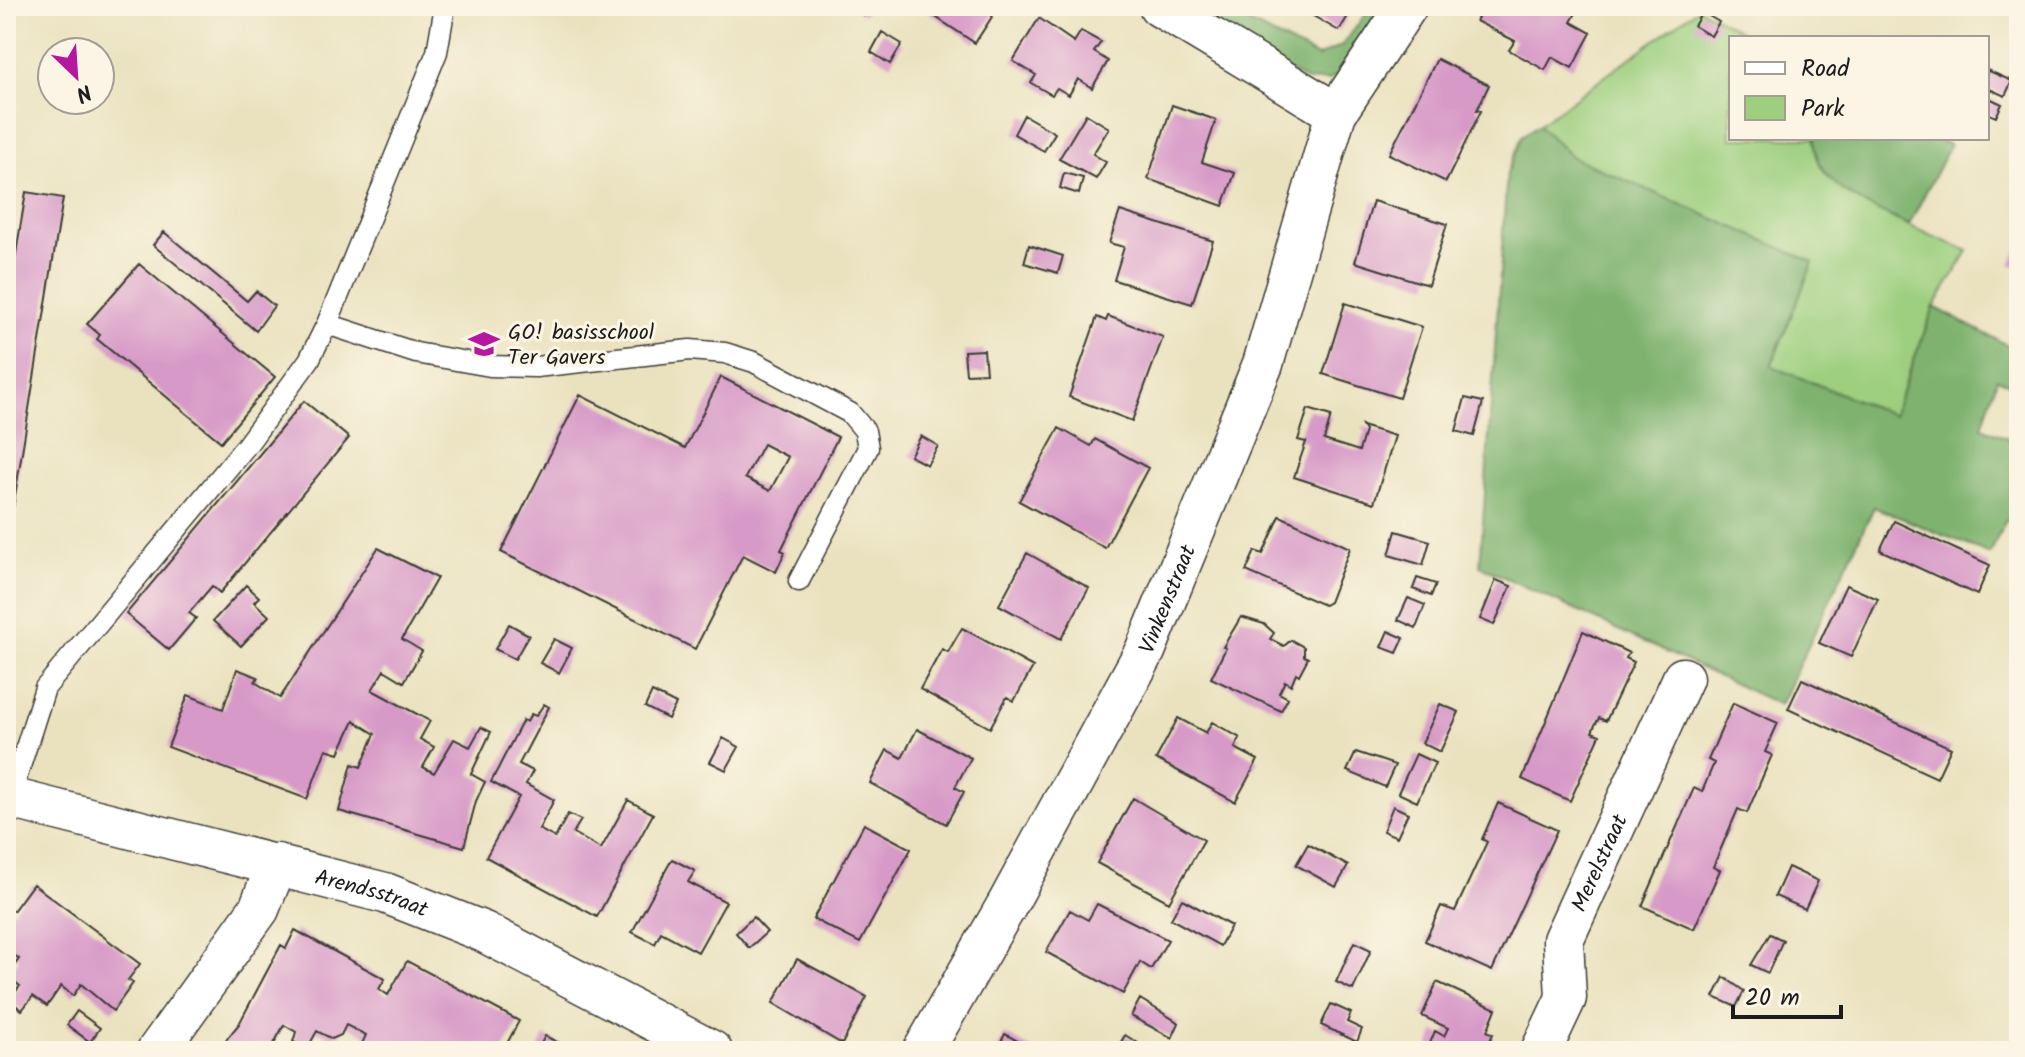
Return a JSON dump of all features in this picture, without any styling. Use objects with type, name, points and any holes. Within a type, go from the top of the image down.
[{"type":"street","points":[[1159,6],[1336,113]]},
{"type":"street","name":"Vinkenstraat","points":[[923,1051],[1007,905],[1145,651],[1263,364],[1336,113],[1407,6]]},
{"type":"street","name":"Merelstraat","points":[[1541,1051],[1566,998],[1563,940],[1683,678]]},
{"type":"street","name":"Arendsstraat","points":[[8,797],[385,893],[484,932],[712,1051]]},
{"type":"street","points":[[157,1051],[259,909],[277,864]]},
{"type":"lane","points":[[8,797],[45,688],[246,446],[309,360],[327,324],[437,52],[445,6]]},
{"type":"lane","points":[[327,324],[416,353],[490,366],[536,367],[690,350],[725,353],[754,362],[850,413],[865,431],[868,448],[799,581]]},
{"type":"green space","points":[[1372,6],[1390,6],[1342,73],[1328,80],[1307,81],[1198,21],[1212,8],[1219,8],[1318,57],[1342,45]]},
{"type":"green space","points":[[1699,8],[1749,36],[1729,36],[1729,140],[1815,140],[1819,158],[1831,177],[1851,193],[1900,222],[1968,251],[1934,307],[1893,415],[1771,366],[1813,262],[1571,157],[1538,125]]},
{"type":"green space","points":[[1538,125],[1572,157],[1813,262],[1771,366],[1893,415],[1934,307],[2019,351],[2019,387],[1997,379],[1982,427],[2019,443],[2019,526],[2006,520],[1990,554],[1874,507],[1780,705],[1480,566],[1507,173],[1522,136]]},
{"type":"green space","points":[[1815,140],[1940,140],[1950,145],[1909,225],[1847,194],[1823,170],[1816,155]]},
{"type":"building","points":[[849,6],[869,6],[864,15]]},
{"type":"building","points":[[919,6],[999,6],[975,43]]},
{"type":"building","points":[[1296,6],[1354,6],[1339,31]]},
{"type":"building","points":[[1484,6],[1580,6],[1571,22],[1591,33],[1572,68],[1552,57],[1545,70],[1509,50],[1515,41],[1476,21]]},
{"type":"building","points":[[1702,12],[1719,22],[1711,36],[1694,26]]},
{"type":"building","points":[[1039,18],[1074,42],[1081,31],[1101,42],[1094,52],[1108,61],[1092,88],[1078,79],[1069,95],[1057,88],[1052,95],[1031,83],[1036,75],[1013,61]]},
{"type":"building","points":[[882,32],[902,44],[890,64],[871,52]]},
{"type":"building","points":[[1437,59],[1489,85],[1477,110],[1481,111],[1446,182],[1389,154]]},
{"type":"building","points":[[1989,71],[2012,81],[2005,96],[1989,89]]},
{"type":"building","points":[[1989,98],[2002,104],[1996,117],[1989,114]]},
{"type":"building","points":[[1172,105],[1216,120],[1202,162],[1235,173],[1223,206],[1148,179]]},
{"type":"building","points":[[1086,114],[1109,128],[1093,154],[1106,162],[1096,179],[1059,159]]},
{"type":"building","points":[[1024,115],[1055,133],[1044,151],[1014,134]]},
{"type":"building","points":[[6,137],[13,138],[8,170],[6,170]]},
{"type":"building","points":[[1064,173],[1083,178],[1079,194],[1060,188]]},
{"type":"building","points":[[26,192],[63,198],[8,539],[6,315]]},
{"type":"building","points":[[1373,201],[1447,224],[1428,285],[1355,262]]},
{"type":"building","points":[[1120,211],[1213,241],[1192,304],[1114,280],[1124,247],[1109,243]]},
{"type":"building","points":[[164,232],[247,301],[256,291],[274,306],[256,331],[153,245]]},
{"type":"building","points":[[1029,245],[1063,256],[1058,273],[1024,263]]},
{"type":"building","points":[[2019,245],[2019,268],[2010,264]]},
{"type":"building","points":[[139,264],[275,377],[221,442],[97,339],[100,335],[87,324]]},
{"type":"building","points":[[1345,303],[1422,327],[1399,398],[1323,374]]},
{"type":"building","points":[[1108,316],[1163,337],[1132,421],[1069,397],[1097,317],[1106,321]]},
{"type":"building","points":[[984,350],[986,373],[966,374],[964,351]]},
{"type":"building","points":[[721,377],[838,437],[781,550],[785,552],[776,572],[743,555],[695,649],[501,552],[580,395],[685,448]],"holes":[[[763,444],[788,457],[770,491],[745,478]]]},
{"type":"building","points":[[1465,398],[1483,402],[1474,436],[1456,431]]},
{"type":"building","points":[[304,401],[349,438],[220,593],[212,586],[189,613],[196,618],[169,650],[126,614]]},
{"type":"building","points":[[1308,409],[1331,416],[1324,440],[1359,451],[1365,431],[1362,426],[1395,436],[1374,503],[1294,477],[1306,442],[1298,440]]},
{"type":"building","points":[[1059,428],[1091,446],[1095,439],[1148,468],[1105,548],[1019,501]]},
{"type":"building","points":[[921,436],[938,446],[927,465],[910,456]]},
{"type":"building","points":[[1280,516],[1350,548],[1329,602],[1324,605],[1246,571],[1255,551],[1263,554]]},
{"type":"building","points":[[1894,521],[1990,565],[1977,595],[1880,550]]},
{"type":"building","points":[[1396,531],[1430,541],[1423,565],[1389,555]]},
{"type":"building","points":[[378,548],[437,578],[402,639],[422,651],[404,682],[384,670],[372,690],[430,721],[420,739],[434,747],[423,767],[434,773],[454,739],[470,747],[481,727],[491,732],[471,774],[485,782],[476,801],[464,847],[339,811],[352,764],[361,767],[375,734],[354,721],[339,753],[326,749],[307,799],[168,747],[188,695],[223,709],[237,669],[258,677],[255,682],[280,698]]},
{"type":"building","points":[[1027,553],[1089,588],[1061,639],[999,605]]},
{"type":"building","points":[[1417,578],[1436,584],[1431,596],[1413,589]]},
{"type":"building","points":[[1496,580],[1511,586],[1494,625],[1480,619]]},
{"type":"building","points":[[246,585],[259,597],[254,602],[269,616],[241,646],[213,621]]},
{"type":"building","points":[[1846,585],[1878,599],[1851,657],[1819,643]]},
{"type":"building","points":[[1408,598],[1425,605],[1416,628],[1398,620]]},
{"type":"building","points":[[1241,617],[1264,624],[1274,633],[1270,639],[1284,646],[1291,640],[1304,647],[1304,656],[1308,658],[1299,675],[1296,673],[1291,685],[1285,681],[1279,693],[1288,698],[1281,711],[1211,678],[1226,648],[1223,647]]},
{"type":"building","points":[[509,624],[529,635],[515,659],[495,649]]},
{"type":"building","points":[[962,628],[1033,667],[1014,701],[1007,697],[990,728],[920,689],[942,649],[948,652]]},
{"type":"building","points":[[1388,631],[1404,638],[1397,653],[1381,647]]},
{"type":"building","points":[[1583,631],[1629,653],[1626,658],[1634,662],[1606,721],[1599,718],[1595,725],[1592,732],[1600,735],[1570,801],[1522,779]]},
{"type":"building","points":[[554,639],[572,648],[559,673],[540,663]]},
{"type":"building","points":[[1802,679],[1951,748],[1937,778],[1788,709]]},
{"type":"building","points":[[652,692],[676,704],[668,719],[645,707]]},
{"type":"building","points":[[1733,703],[1778,723],[1765,752],[1772,755],[1747,813],[1738,809],[1713,867],[1720,870],[1694,929],[1642,906],[1694,788],[1702,792],[1714,763],[1708,760]]},
{"type":"building","points":[[544,704],[549,707],[519,764],[533,771],[526,784],[554,800],[539,829],[555,838],[568,814],[581,820],[573,833],[601,849],[628,800],[653,814],[597,917],[486,857],[519,797],[491,782],[523,720],[527,722],[531,714],[536,716]]},
{"type":"building","points":[[1440,704],[1459,712],[1440,752],[1422,743]]},
{"type":"building","points":[[1178,718],[1206,733],[1212,722],[1240,738],[1235,748],[1258,760],[1235,802],[1156,759]]},
{"type":"building","points":[[917,729],[971,758],[955,787],[964,792],[946,824],[870,783],[887,750],[902,758]]},
{"type":"building","points":[[723,738],[739,747],[726,770],[710,762]]},
{"type":"building","points":[[1356,752],[1395,765],[1385,787],[1347,771]]},
{"type":"building","points":[[1416,754],[1435,763],[1417,802],[1398,793]]},
{"type":"building","points":[[1133,798],[1204,840],[1169,902],[1097,863]]},
{"type":"building","points":[[1498,803],[1557,830],[1492,971],[1425,941],[1441,906],[1455,911],[1487,842],[1482,839]]},
{"type":"building","points":[[1393,806],[1408,813],[1397,837],[1383,831]]},
{"type":"building","points":[[864,824],[911,849],[860,943],[813,919]]},
{"type":"building","points":[[1308,844],[1348,866],[1336,887],[1296,865]]},
{"type":"building","points":[[672,859],[695,871],[688,882],[726,902],[698,952],[661,932],[655,944],[632,932]]},
{"type":"building","points":[[1788,867],[1818,881],[1805,909],[1775,896]]},
{"type":"building","points":[[33,884],[140,964],[128,980],[133,983],[113,1011],[81,984],[73,996],[61,986],[47,1006],[33,996],[22,1010],[9,1000],[20,986],[7,976],[19,959],[6,949],[6,905],[13,911]]},
{"type":"building","points":[[1182,899],[1231,926],[1220,946],[1171,919]]},
{"type":"building","points":[[1097,904],[1168,940],[1151,969],[1140,962],[1123,994],[1046,952],[1070,910],[1088,920]]},
{"type":"building","points":[[753,917],[767,932],[749,948],[736,933]]},
{"type":"building","points":[[295,930],[385,979],[379,989],[388,995],[407,961],[519,1021],[503,1051],[407,1051],[392,1044],[389,1051],[370,1051],[361,1046],[366,1035],[346,1025],[341,1035],[332,1039],[317,1031],[307,1049],[293,1042],[296,1032],[284,1025],[270,1051],[217,1051],[239,1024],[281,945],[286,948]]},
{"type":"building","points":[[1770,934],[1783,940],[1768,973],[1751,965]]},
{"type":"building","points":[[1354,942],[1371,950],[1353,990],[1336,982]]},
{"type":"building","points":[[797,959],[867,997],[842,1044],[773,1003]]},
{"type":"building","points":[[1724,977],[1744,991],[1736,1007],[1714,997]]},
{"type":"building","points":[[1437,982],[1496,1009],[1487,1031],[1493,1034],[1485,1051],[1427,1051],[1435,1031],[1444,1036],[1448,1028],[1422,1016]]},
{"type":"building","points":[[1140,999],[1179,1023],[1172,1038],[1131,1016]]},
{"type":"building","points":[[1331,1004],[1351,1013],[1347,1022],[1362,1029],[1357,1042],[1321,1025]]},
{"type":"building","points":[[77,1011],[100,1028],[90,1042],[67,1025]]},
{"type":"building","points":[[1005,1034],[1036,1051],[996,1051]]},
{"type":"building","points":[[1125,1035],[1151,1051],[1116,1051]]},
{"type":"building","points":[[545,1036],[575,1051],[537,1051]]},
{"type":"building","points":[[1860,1044],[1876,1051],[1857,1051]]},
{"type":"place","name":"GO! basisschool Ter Gavers","points":[[484,344]]}]
